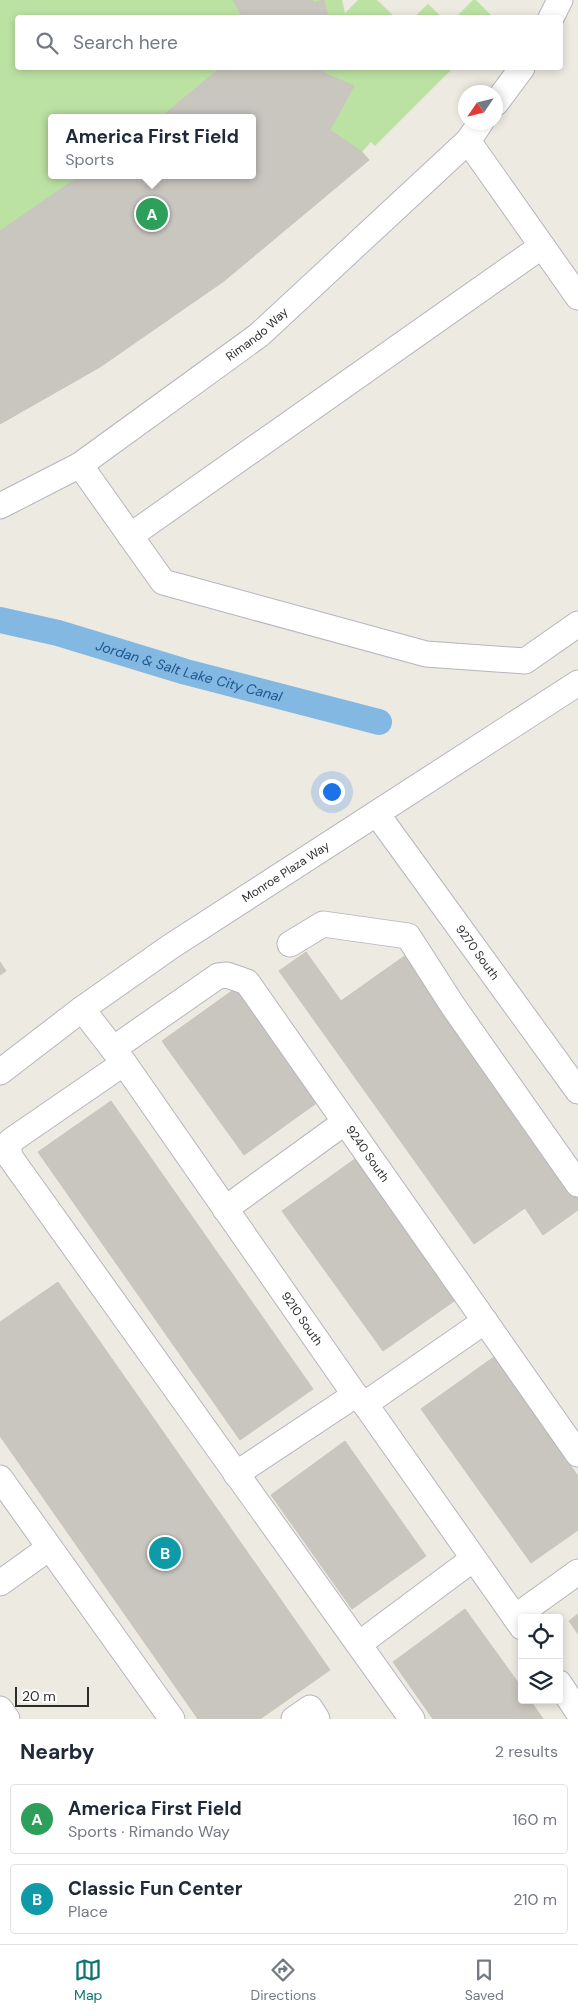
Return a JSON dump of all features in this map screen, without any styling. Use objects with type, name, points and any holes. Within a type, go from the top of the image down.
[{"type":"street","points":[[552,15],[560,0]]},
{"type":"street","points":[[503,94],[521,70]]},
{"type":"street","points":[[474,132],[542,246],[578,298]]},
{"type":"street","name":"Rimando Way","points":[[0,506],[80,465],[259,335],[474,132]]},
{"type":"street","points":[[130,536],[542,246]]},
{"type":"street","points":[[80,465],[162,582],[426,654],[525,661],[578,624]]},
{"type":"street","name":"Monroe Plaza Way","points":[[0,1072],[82,1009],[170,946],[578,684]]},
{"type":"street","name":"9270 South","points":[[377,814],[578,1091]]},
{"type":"street","points":[[290,944],[323,924],[408,936],[453,1006],[578,1184]]},
{"type":"street","name":"9240 South","points":[[236,1474],[15,1165],[8,1150],[8,1144],[12,1140],[218,976],[227,975],[247,982],[578,1454]]},
{"type":"street","name":"9210 South","points":[[82,1009],[118,1056],[518,1622]]},
{"type":"street","points":[[225,1209],[345,1122]]},
{"type":"street","points":[[412,1719],[236,1474],[360,1400],[484,1321]]},
{"type":"street","points":[[0,1478],[172,1719]]},
{"type":"street","points":[[0,1583],[49,1548]]},
{"type":"street","points":[[358,1644],[473,1559]]},
{"type":"street","points":[[528,1614],[578,1572]]},
{"type":"street","points":[[563,1690],[578,1712]]},
{"type":"street","points":[[294,1719],[310,1708],[318,1719]]},
{"type":"street","points":[[0,1709],[7,1719]]},
{"type":"green space","points":[[0,0],[342,0],[345,13],[358,0],[377,0],[393,15],[15,15],[15,70],[451,70],[375,146],[371,142],[362,152],[369,160],[224,281],[100,367],[0,424]]},
{"type":"green space","points":[[473,0],[476,0],[491,15],[458,15]]},
{"type":"green space","points":[[428,4],[440,15],[416,15]]},
{"type":"building","points":[[233,0],[312,0],[313,3],[324,0],[327,15],[241,15]]},
{"type":"building","points":[[218,70],[324,70],[324,73],[354,86],[330,130],[362,152],[369,160],[224,281],[100,367],[0,424],[0,231],[75,179],[256,179],[256,114],[165,114]]},
{"type":"building","points":[[306,952],[341,1001],[406,955],[578,1197],[578,1210],[543,1235],[525,1208],[474,1244],[279,971]]},
{"type":"building","points":[[0,962],[6,971],[0,975]]},
{"type":"building","points":[[236,988],[318,1102],[244,1155],[162,1041]]},
{"type":"building","points":[[111,1101],[313,1389],[240,1440],[38,1152]]},
{"type":"building","points":[[355,1159],[457,1299],[383,1351],[282,1211]]},
{"type":"building","points":[[58,1282],[330,1670],[260,1719],[198,1719],[0,1436],[0,1322]]},
{"type":"building","points":[[494,1357],[578,1476],[578,1530],[531,1563],[421,1409]]},
{"type":"building","points":[[345,1441],[426,1556],[352,1609],[271,1495]]},
{"type":"building","points":[[465,1609],[518,1682],[518,1704],[533,1704],[543,1719],[433,1719],[393,1662]]},
{"type":"building","points":[[578,1614],[578,1634],[569,1621]]},
{"type":"waterway","name":"Jordan & Salt Lake City Canal","points":[[0,620],[58,633],[186,672],[379,722]]},
{"type":"place","name":"America First Field","points":[[152,214]]},
{"type":"place","name":"Classic Fun Center","points":[[165,1553]]}]
